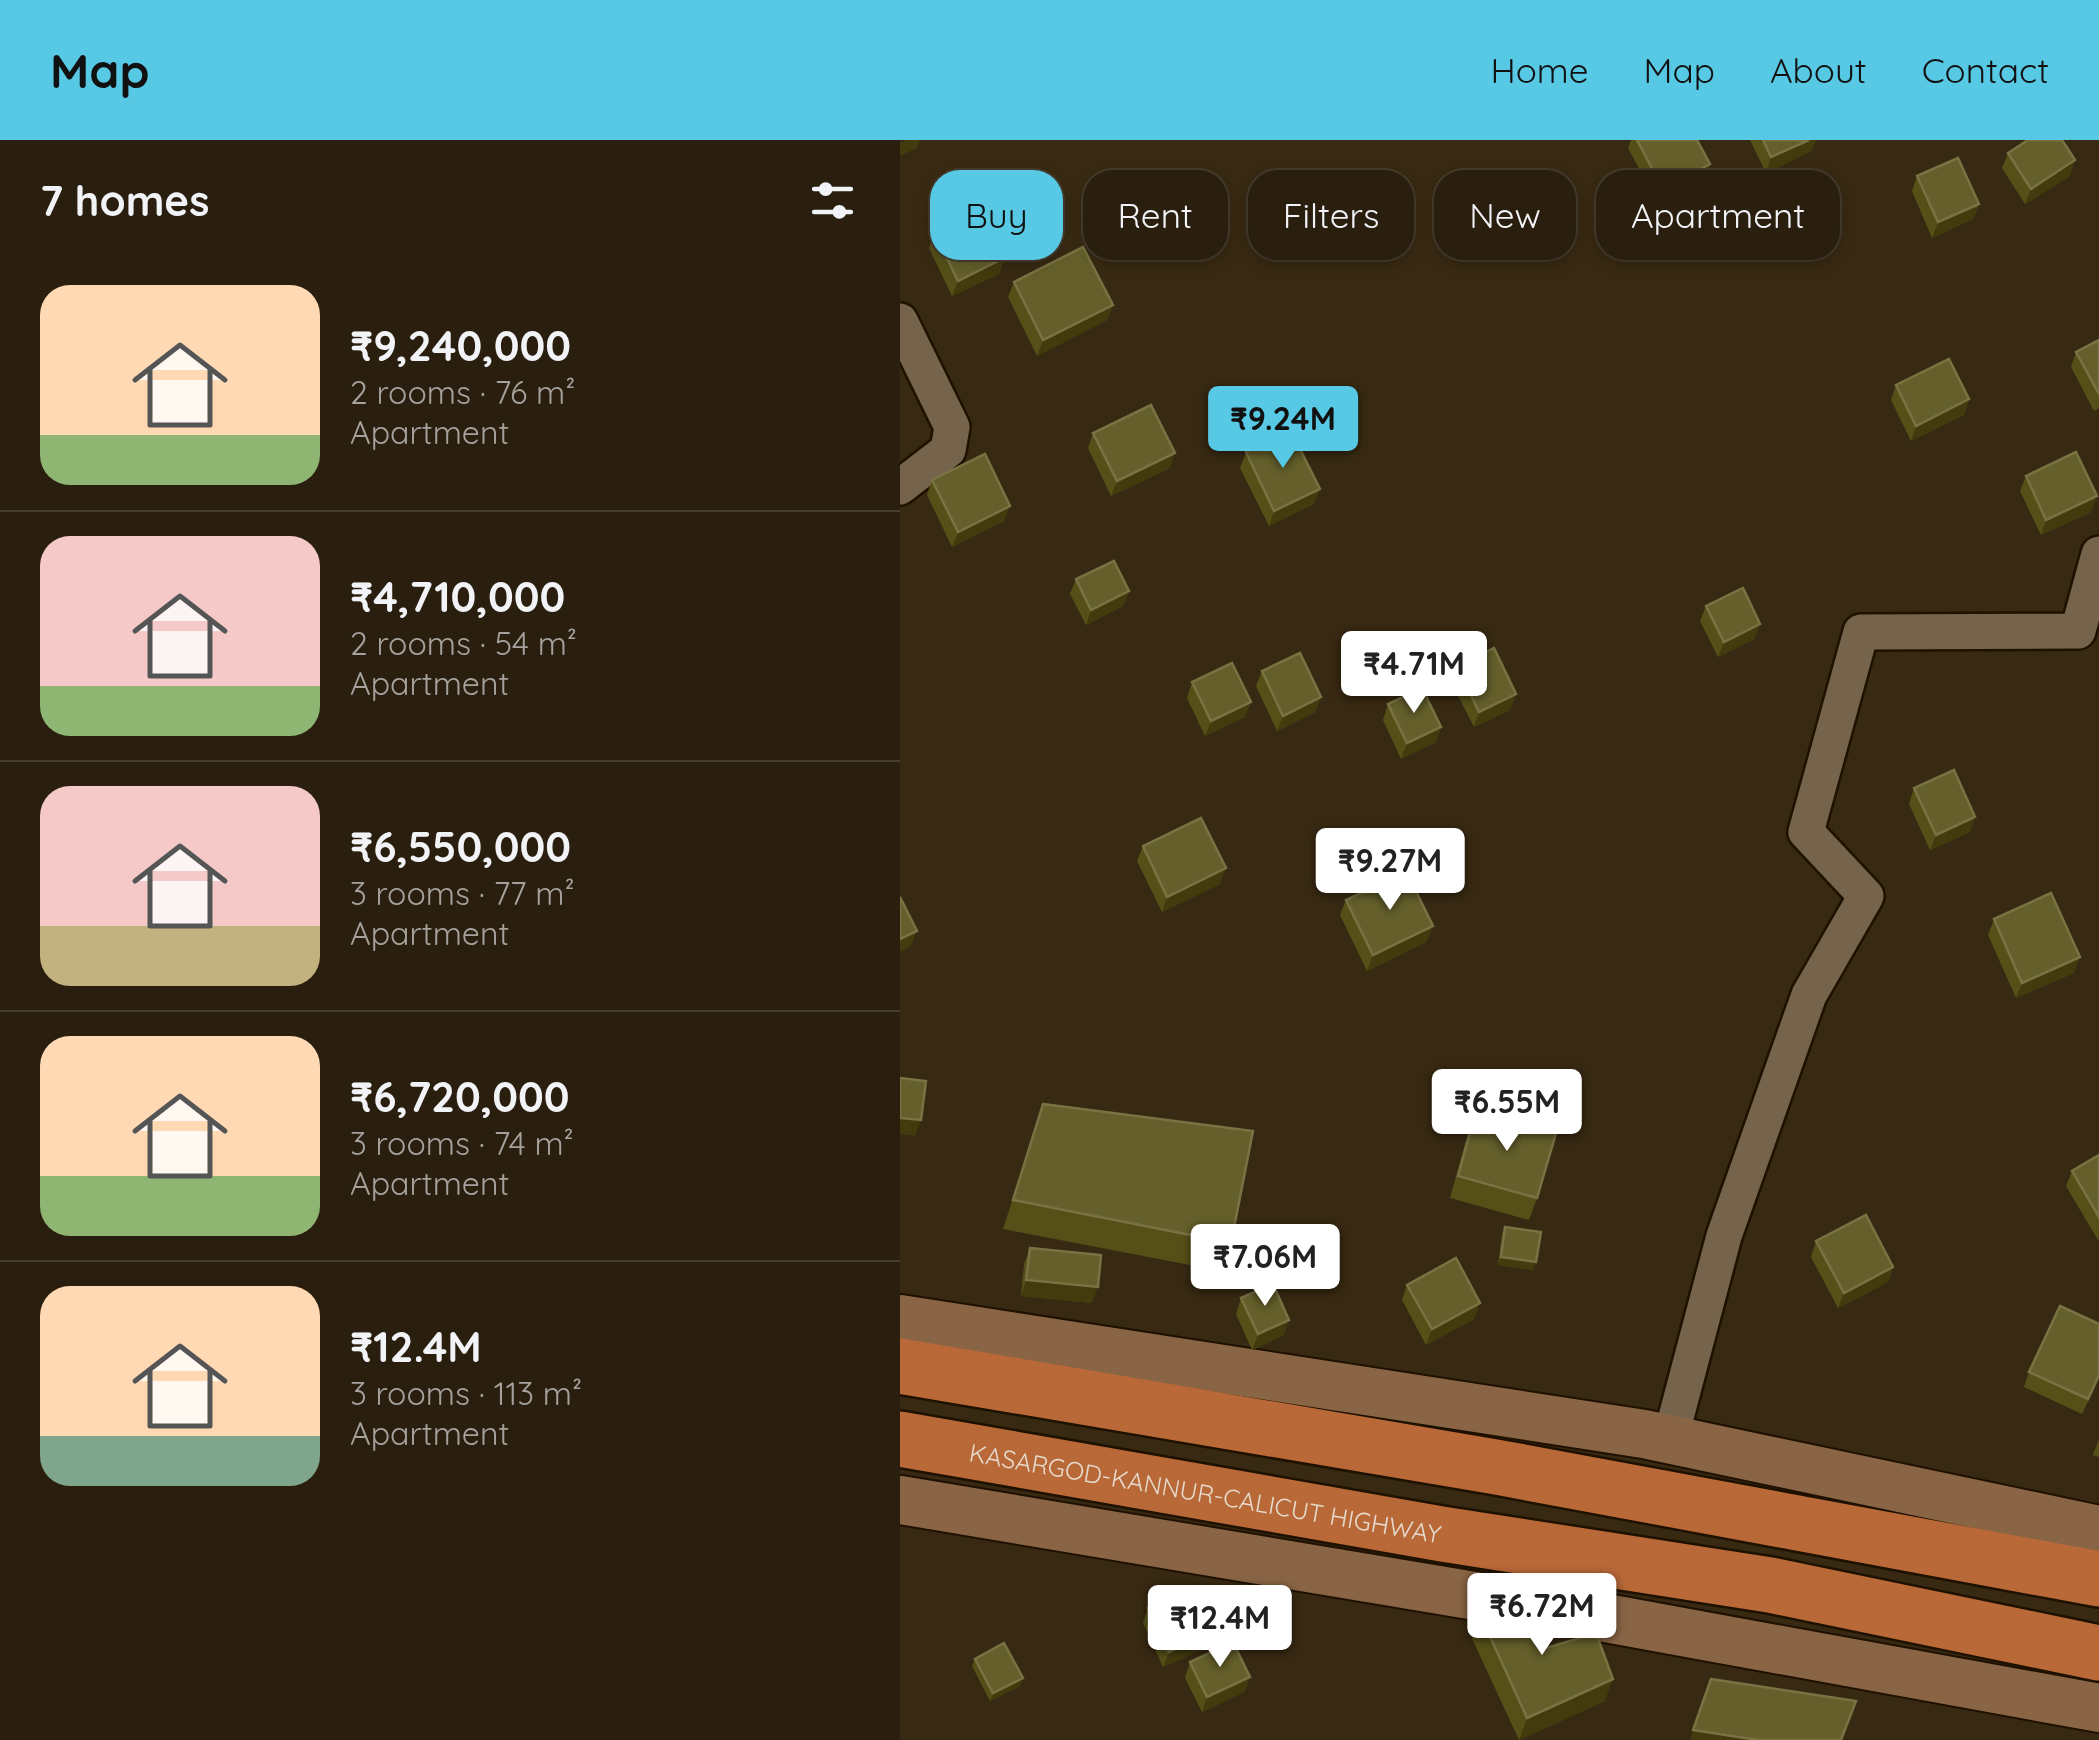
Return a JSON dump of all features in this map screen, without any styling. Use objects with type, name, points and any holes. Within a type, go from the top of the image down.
[{"type":"highway","points":[[900,1366],[1496,1467],[2099,1579]]},
{"type":"highway","name":"KASARGOD-KANNUR-CALICUT HIGHWAY","points":[[900,1439],[1442,1534],[1770,1585],[2099,1653]]},
{"type":"street","points":[[900,320],[952,427],[948,450],[900,487]]},
{"type":"street","points":[[1670,1440],[1724,1236],[1809,995],[1866,896],[1806,832],[1861,632],[2078,631],[2099,554]]},
{"type":"street","points":[[900,1320],[1670,1440],[2099,1530]]},
{"type":"street","points":[[900,1500],[1595,1616],[2099,1708]]},
{"type":"building","points":[[1637,140],[1697,140],[1710,164],[1699,170],[1653,170]]},
{"type":"building","points":[[1763,140],[1809,140],[1771,157]]},
{"type":"building","points":[[2028,140],[2062,140],[2075,160],[2031,189],[2008,153]]},
{"type":"building","points":[[1958,158],[1979,204],[1938,222],[1917,176]]},
{"type":"building","points":[[1083,247],[1083,260],[1090,260],[1113,305],[1043,340],[1014,282]]},
{"type":"building","points":[[948,260],[1000,260],[958,281]]},
{"type":"building","points":[[2099,340],[2099,394],[2076,352]]},
{"type":"building","points":[[1949,359],[1969,399],[1916,426],[1896,385]]},
{"type":"building","points":[[1151,405],[1175,453],[1117,481],[1093,433]]},
{"type":"building","points":[[1291,431],[1320,489],[1274,511],[1246,452]]},
{"type":"building","points":[[2076,452],[2097,496],[2046,520],[2026,476]]},
{"type":"building","points":[[985,454],[1010,506],[958,532],[932,480]]},
{"type":"building","points":[[1114,561],[1129,591],[1091,610],[1076,579]]},
{"type":"building","points":[[1743,588],[1760,624],[1724,642],[1706,606]]},
{"type":"building","points":[[1494,648],[1516,694],[1479,712],[1457,666]]},
{"type":"building","points":[[1300,653],[1321,697],[1283,716],[1262,671]]},
{"type":"building","points":[[1232,663],[1251,702],[1211,721],[1192,682]]},
{"type":"building","points":[[1422,688],[1441,727],[1407,743],[1388,704]]},
{"type":"building","points":[[1954,770],[1975,817],[1936,835],[1914,788]]},
{"type":"building","points":[[1201,818],[1226,868],[1167,897],[1143,846]]},
{"type":"building","points":[[1406,871],[1433,926],[1373,955],[1346,900]]},
{"type":"building","points":[[2051,893],[2080,957],[2022,983],[1994,919]]},
{"type":"building","points":[[900,897],[917,931],[900,939]]},
{"type":"building","points":[[900,1078],[926,1081],[921,1120],[900,1118]]},
{"type":"building","points":[[1043,1104],[1253,1131],[1231,1243],[1013,1200]]},
{"type":"building","points":[[1476,1111],[1556,1133],[1537,1198],[1458,1176]]},
{"type":"building","points":[[2099,1155],[2099,1217],[2072,1171]]},
{"type":"building","points":[[1866,1215],[1893,1267],[1844,1293],[1816,1241]]},
{"type":"building","points":[[1505,1227],[1541,1232],[1536,1262],[1501,1257]]},
{"type":"building","points":[[1030,1248],[1101,1255],[1098,1287],[1026,1280]]},
{"type":"building","points":[[1456,1258],[1480,1303],[1432,1329],[1407,1285]]},
{"type":"building","points":[[1273,1284],[1289,1320],[1258,1334],[1241,1298]]},
{"type":"building","points":[[2060,1306],[2099,1324],[2099,1375],[2088,1399],[2029,1372]]},
{"type":"building","points":[[1186,1590],[1207,1634],[1169,1652],[1148,1608]]},
{"type":"building","points":[[1519,1590],[1543,1649],[1596,1633],[1613,1679],[1527,1718],[1478,1610]]},
{"type":"building","points":[[1233,1642],[1250,1677],[1207,1697],[1190,1662]]},
{"type":"building","points":[[1004,1643],[1023,1678],[993,1693],[975,1659]]},
{"type":"building","points":[[1711,1679],[1856,1701],[1841,1740],[1758,1740],[1693,1730]]}]
